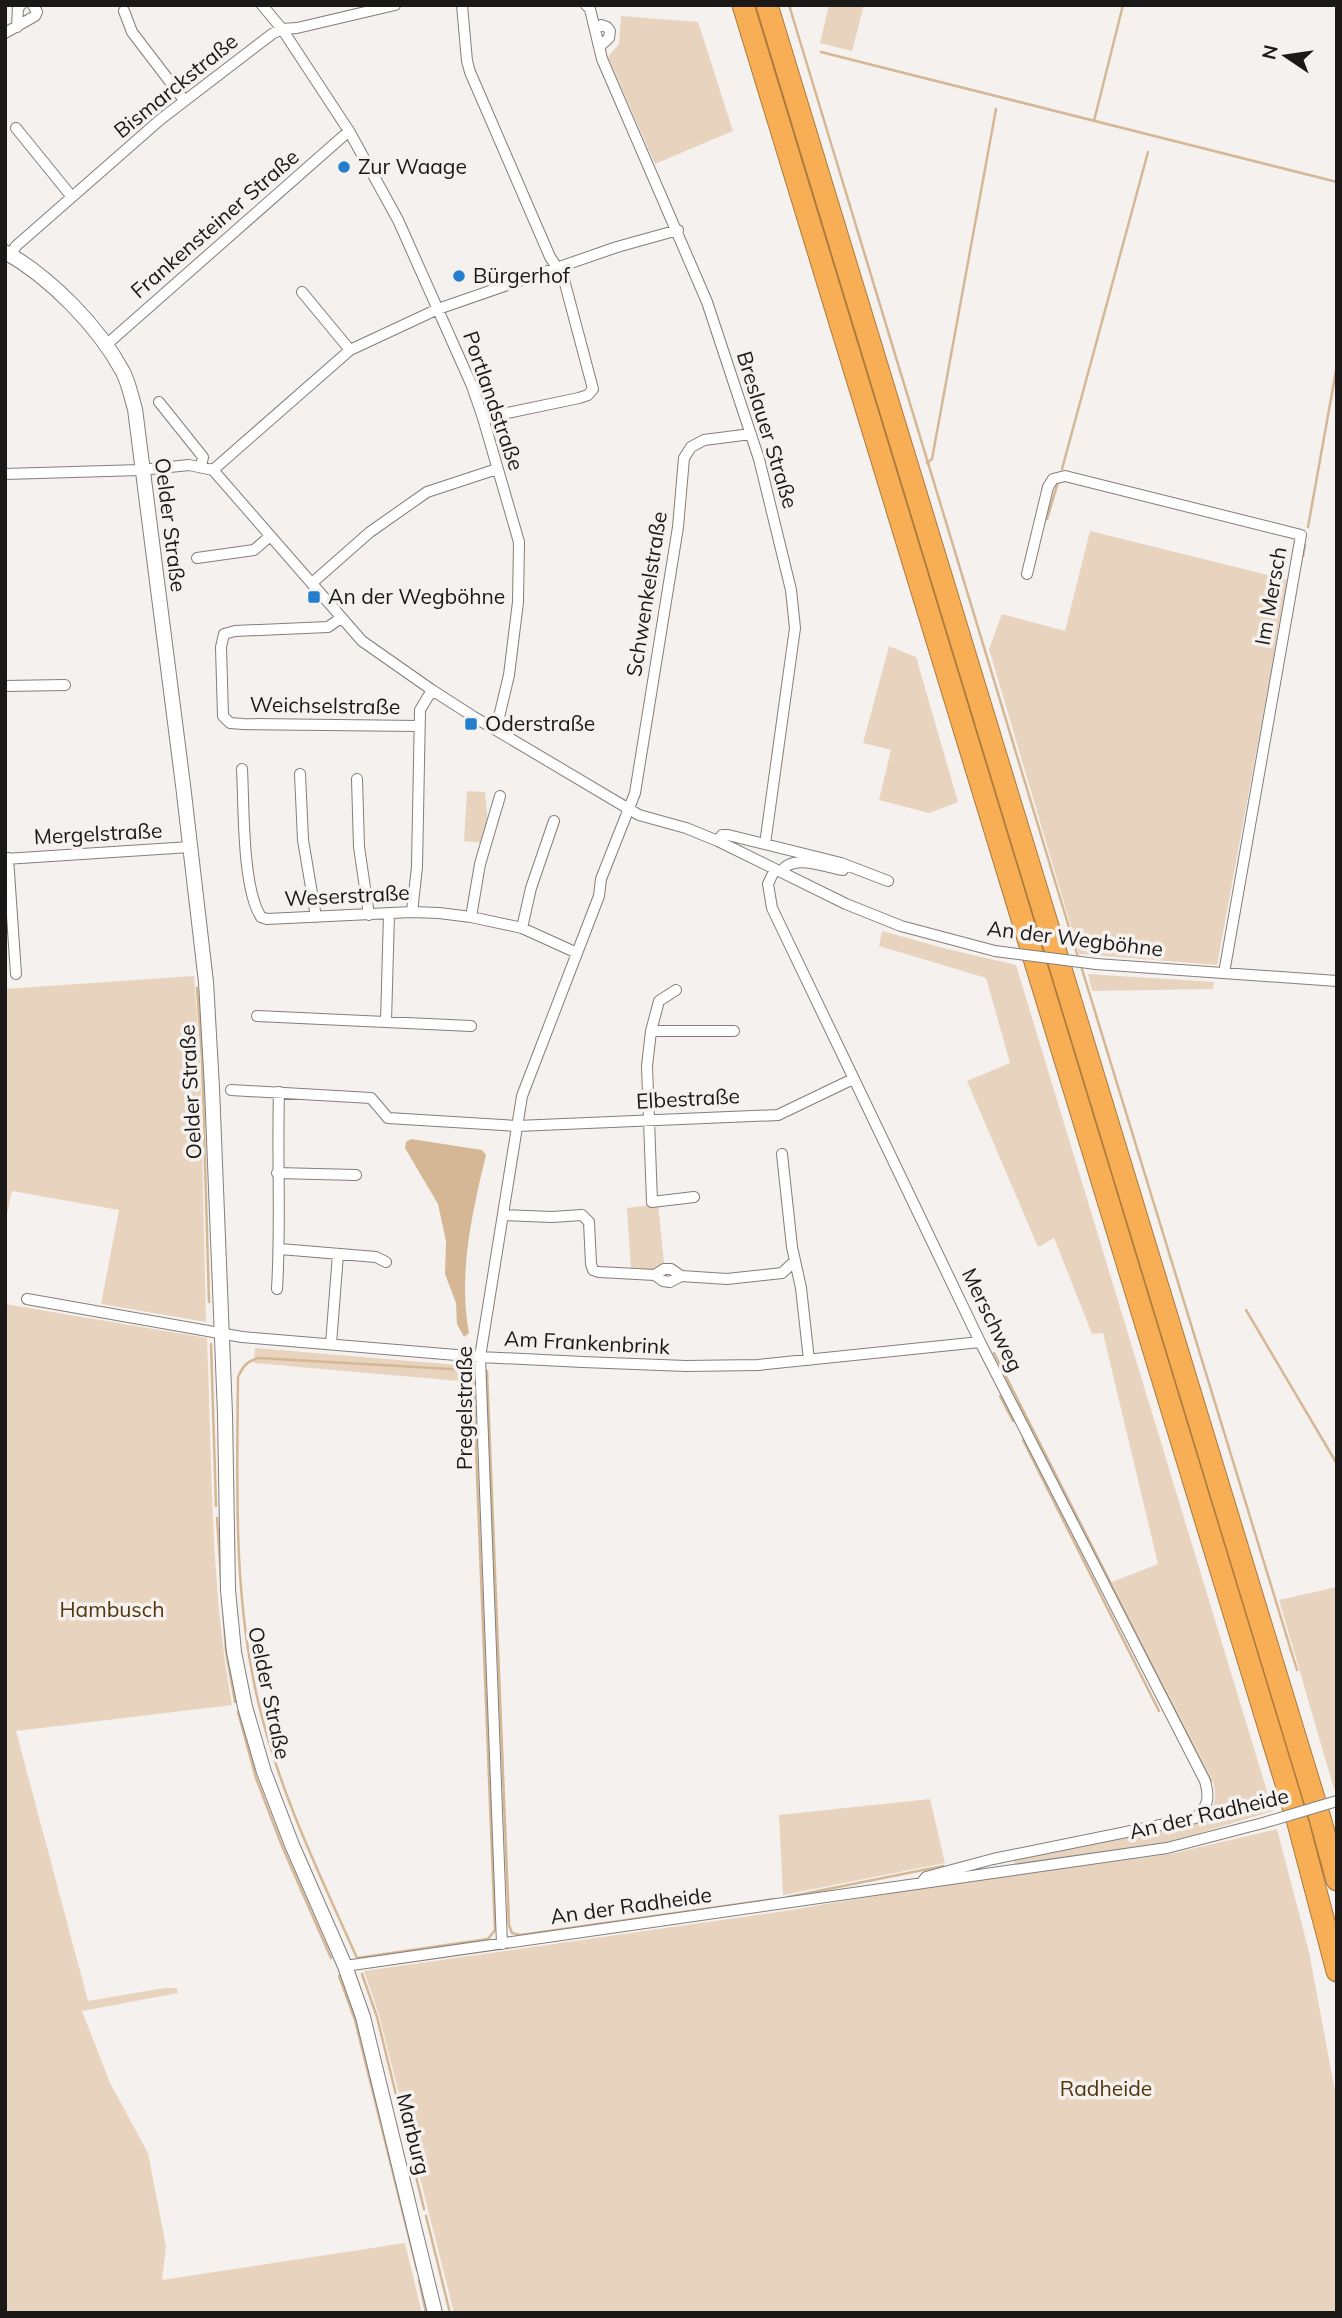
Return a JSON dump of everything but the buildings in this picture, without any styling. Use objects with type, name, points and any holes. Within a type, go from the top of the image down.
[{"type":"highway","points":[[743,5],[1298,1823],[1337,1971]]},
{"type":"highway","points":[[767,5],[1337,1880]]},
{"type":"street","points":[[17,27],[18,7],[21,5]]},
{"type":"street","points":[[5,33],[35,16],[37,12],[33,5]]},
{"type":"street","name":"Portlandstraße","points":[[262,5],[282,29],[349,131],[398,220],[439,309],[483,418],[519,542],[518,602],[509,675],[499,717],[493,728]]},
{"type":"street","name":"Bismarckstraße","points":[[8,253],[184,100],[272,34],[282,29],[297,28],[395,5]]},
{"type":"street","points":[[462,5],[470,72],[550,257],[564,276],[593,389],[588,395],[579,398],[483,418]]},
{"type":"street","name":"Breslauer Straße","points":[[586,5],[590,9],[602,59],[707,302],[763,472],[794,609],[795,628],[765,844]]},
{"type":"street","points":[[124,10],[132,32],[184,100]]},
{"type":"street","points":[[16,128],[72,197]]},
{"type":"street","name":"Frankensteiner Straße","points":[[106,345],[349,131]]},
{"type":"street","points":[[5,474],[141,470],[177,466],[207,468],[349,350],[439,309],[617,247],[678,230]]},
{"type":"street","name":"Oelder Straße","points":[[8,253],[62,296],[106,345],[128,384],[135,409],[206,982],[222,1333],[228,1590],[234,1652],[264,1772],[345,1966]]},
{"type":"street","points":[[302,292],[349,350]]},
{"type":"street","name":"An der Wegböhne","points":[[159,402],[203,457],[207,468],[370,647],[432,691],[628,810],[718,841],[846,904],[901,926],[995,951],[1096,964],[1337,981]]},
{"type":"street","name":"Schwenkelstraße","points":[[628,810],[635,793],[678,527],[684,458],[691,447],[704,439],[751,434]]},
{"type":"street","points":[[312,583],[370,532],[427,492],[497,469]]},
{"type":"street","name":"Im Mersch","points":[[1027,574],[1048,486],[1053,479],[1065,476],[1301,535],[1224,973]]},
{"type":"street","points":[[197,558],[254,550],[269,537]]},
{"type":"street","name":"Weichselstraße","points":[[341,618],[328,628],[235,631],[224,635],[221,647],[223,716],[230,723],[331,727],[419,726]]},
{"type":"street","points":[[5,686],[65,685]]},
{"type":"street","points":[[412,912],[417,867],[420,710],[432,691]]},
{"type":"street","name":"Weserstraße","points":[[242,769],[246,850],[251,888],[261,917],[316,918],[412,912],[471,917],[522,928],[578,953]]},
{"type":"street","points":[[300,774],[303,840],[316,918]]},
{"type":"street","points":[[357,779],[359,847],[369,915]]},
{"type":"street","points":[[471,917],[480,864],[500,796]]},
{"type":"street","name":"Pregelstraße","points":[[502,1944],[481,1357],[522,1096],[578,953],[599,896],[601,879],[628,810]]},
{"type":"street","points":[[522,928],[531,888],[554,821]]},
{"type":"street","name":"An der Wegböhne","points":[[718,841],[722,835],[728,835],[841,863],[888,881]]},
{"type":"street","name":"Mergelstraße","points":[[16,974],[6,858],[190,847]]},
{"type":"street","name":"An der Wegböhne","points":[[778,871],[793,862],[862,872]]},
{"type":"street","name":"Merschweg","points":[[778,871],[768,884],[772,908],[980,1342],[1205,1782]]},
{"type":"street","points":[[386,1022],[390,914]]},
{"type":"street","points":[[676,990],[659,1001],[651,1031],[647,1066],[652,1202],[694,1197]]},
{"type":"street","points":[[257,1016],[471,1026]]},
{"type":"street","points":[[651,1031],[734,1031]]},
{"type":"street","name":"Elbestraße","points":[[231,1090],[371,1098],[388,1118],[517,1126],[778,1115],[853,1079]]},
{"type":"street","points":[[277,1289],[280,1249],[277,1173],[279,1092]]},
{"type":"street","points":[[782,1154],[809,1360]]},
{"type":"street","points":[[277,1173],[356,1175]]},
{"type":"street","points":[[503,1215],[582,1215],[589,1222],[593,1270],[655,1275],[664,1269],[671,1269],[681,1276],[727,1279],[782,1273],[795,1261]]},
{"type":"street","points":[[280,1249],[376,1257],[386,1262]]},
{"type":"street","points":[[331,1344],[338,1254]]},
{"type":"street","points":[[782,1273],[801,1288]]},
{"type":"street","name":"Am Frankenbrink","points":[[27,1299],[242,1337],[481,1357],[686,1366],[758,1365],[980,1342]]},
{"type":"street","name":"An der Radheide","points":[[922,1882],[926,1877],[993,1859],[1195,1818],[1206,1808],[1209,1796],[1205,1782]]},
{"type":"street","name":"An der Radheide","points":[[345,1966],[1167,1848],[1337,1801]]},
{"type":"street","name":"Marburg","points":[[345,1966],[366,2031],[435,2313]]},
{"type":"green space","points":[[829,5],[864,5],[852,51],[820,43]]},
{"type":"green space","points":[[621,16],[698,22],[733,131],[655,164],[608,57],[619,44]]},
{"type":"green space","points":[[1090,531],[1288,580],[1217,965],[1079,954],[989,649],[1002,614],[1065,631]]},
{"type":"green space","points":[[889,646],[916,657],[958,802],[929,813],[879,800],[891,750],[863,743]]},
{"type":"green space","points":[[467,791],[485,792],[488,823],[483,843],[464,841]]},
{"type":"green space","points":[[882,931],[1016,965],[1273,1811],[1170,1842],[1014,1864],[1014,1860],[1197,1823],[1215,1800],[1213,1781],[1112,1582],[1158,1564],[1103,1333],[1092,1334],[1054,1238],[1038,1247],[967,1081],[1010,1063],[986,978],[879,946]]},
{"type":"green space","points":[[1088,974],[1214,982],[1213,989],[1092,991]]},
{"type":"green space","points":[[194,976],[200,1059],[206,1322],[101,1304],[119,1210],[12,1191],[5,1223],[5,989]]},
{"type":"green space","points":[[658,1204],[664,1263],[652,1270],[631,1269],[627,1208]]},
{"type":"green space","name":"Hambusch","points":[[5,1304],[207,1338],[216,1569],[232,1705],[16,1731],[88,2001],[177,1988],[178,1993],[82,2011],[110,2083],[148,2153],[166,2247],[162,2280],[405,2243],[422,2313],[5,2313]]},
{"type":"green space","points":[[255,1348],[470,1366],[470,1382],[254,1363]]},
{"type":"green space","points":[[1337,1587],[1337,1788],[1334,1789],[1279,1600]]},
{"type":"green space","points":[[930,1799],[945,1863],[783,1895],[779,1815]]},
{"type":"green space","name":"Radheide","points":[[1277,1829],[1309,1952],[1337,2102],[1337,2313],[454,2313],[379,2015],[364,1971],[1170,1854]]},
{"type":"shaded area","points":[[411,1139],[482,1150],[486,1155],[468,1244],[465,1288],[469,1333],[464,1337],[457,1324],[456,1303],[445,1274],[446,1241],[438,1204],[405,1148],[406,1142]]},
{"type":"waterway","points":[[789,5],[1078,957]]},
{"type":"waterway","points":[[1094,121],[1123,5]]},
{"type":"waterway","points":[[821,52],[1337,182]]},
{"type":"waterway","points":[[927,463],[932,459],[996,109]]},
{"type":"waterway","points":[[1062,469],[1148,152]]},
{"type":"waterway","points":[[1308,527],[1337,365]]},
{"type":"waterway","points":[[1047,519],[1058,482]]},
{"type":"waterway","points":[[1303,556],[1305,545]]},
{"type":"waterway","points":[[1081,966],[1297,1670]]},
{"type":"waterway","points":[[197,988],[202,1058],[209,1302]]},
{"type":"waterway","points":[[1246,1310],[1337,1464]]},
{"type":"waterway","points":[[211,1344],[216,1506]]},
{"type":"waterway","points":[[994,1353],[1211,1781]]},
{"type":"waterway","points":[[259,1358],[468,1370],[473,1373],[495,1930],[488,1939],[357,1958],[289,1802],[268,1738],[251,1665],[238,1542],[238,1377],[246,1364],[259,1358]]},
{"type":"waterway","points":[[487,1371],[509,1925],[512,1933],[520,1935],[774,1899]]},
{"type":"waterway","points":[[1000,1396],[1013,1421]]},
{"type":"waterway","points":[[1023,1440],[1159,1711]]},
{"type":"waterway","points":[[217,1518],[226,1651],[235,1702]]},
{"type":"waterway","points":[[238,1712],[256,1778],[282,1846],[331,1958]]},
{"type":"waterway","points":[[788,1897],[943,1866]]},
{"type":"waterway","points":[[362,1974],[377,2017],[424,2209]]},
{"type":"waterway","points":[[339,1976],[355,2020],[417,2270]]},
{"type":"waterway","points":[[426,2216],[450,2313]]},
{"type":"waterway","points":[[419,2280],[426,2313]]},
{"type":"place","name":"Zur Waage","points":[[344,167]]},
{"type":"place","name":"Bürgerhof","points":[[459,276]]},
{"type":"place","name":"An der Wegböhne","points":[[314,597]]},
{"type":"place","name":"Oderstraße","points":[[471,724]]}]
